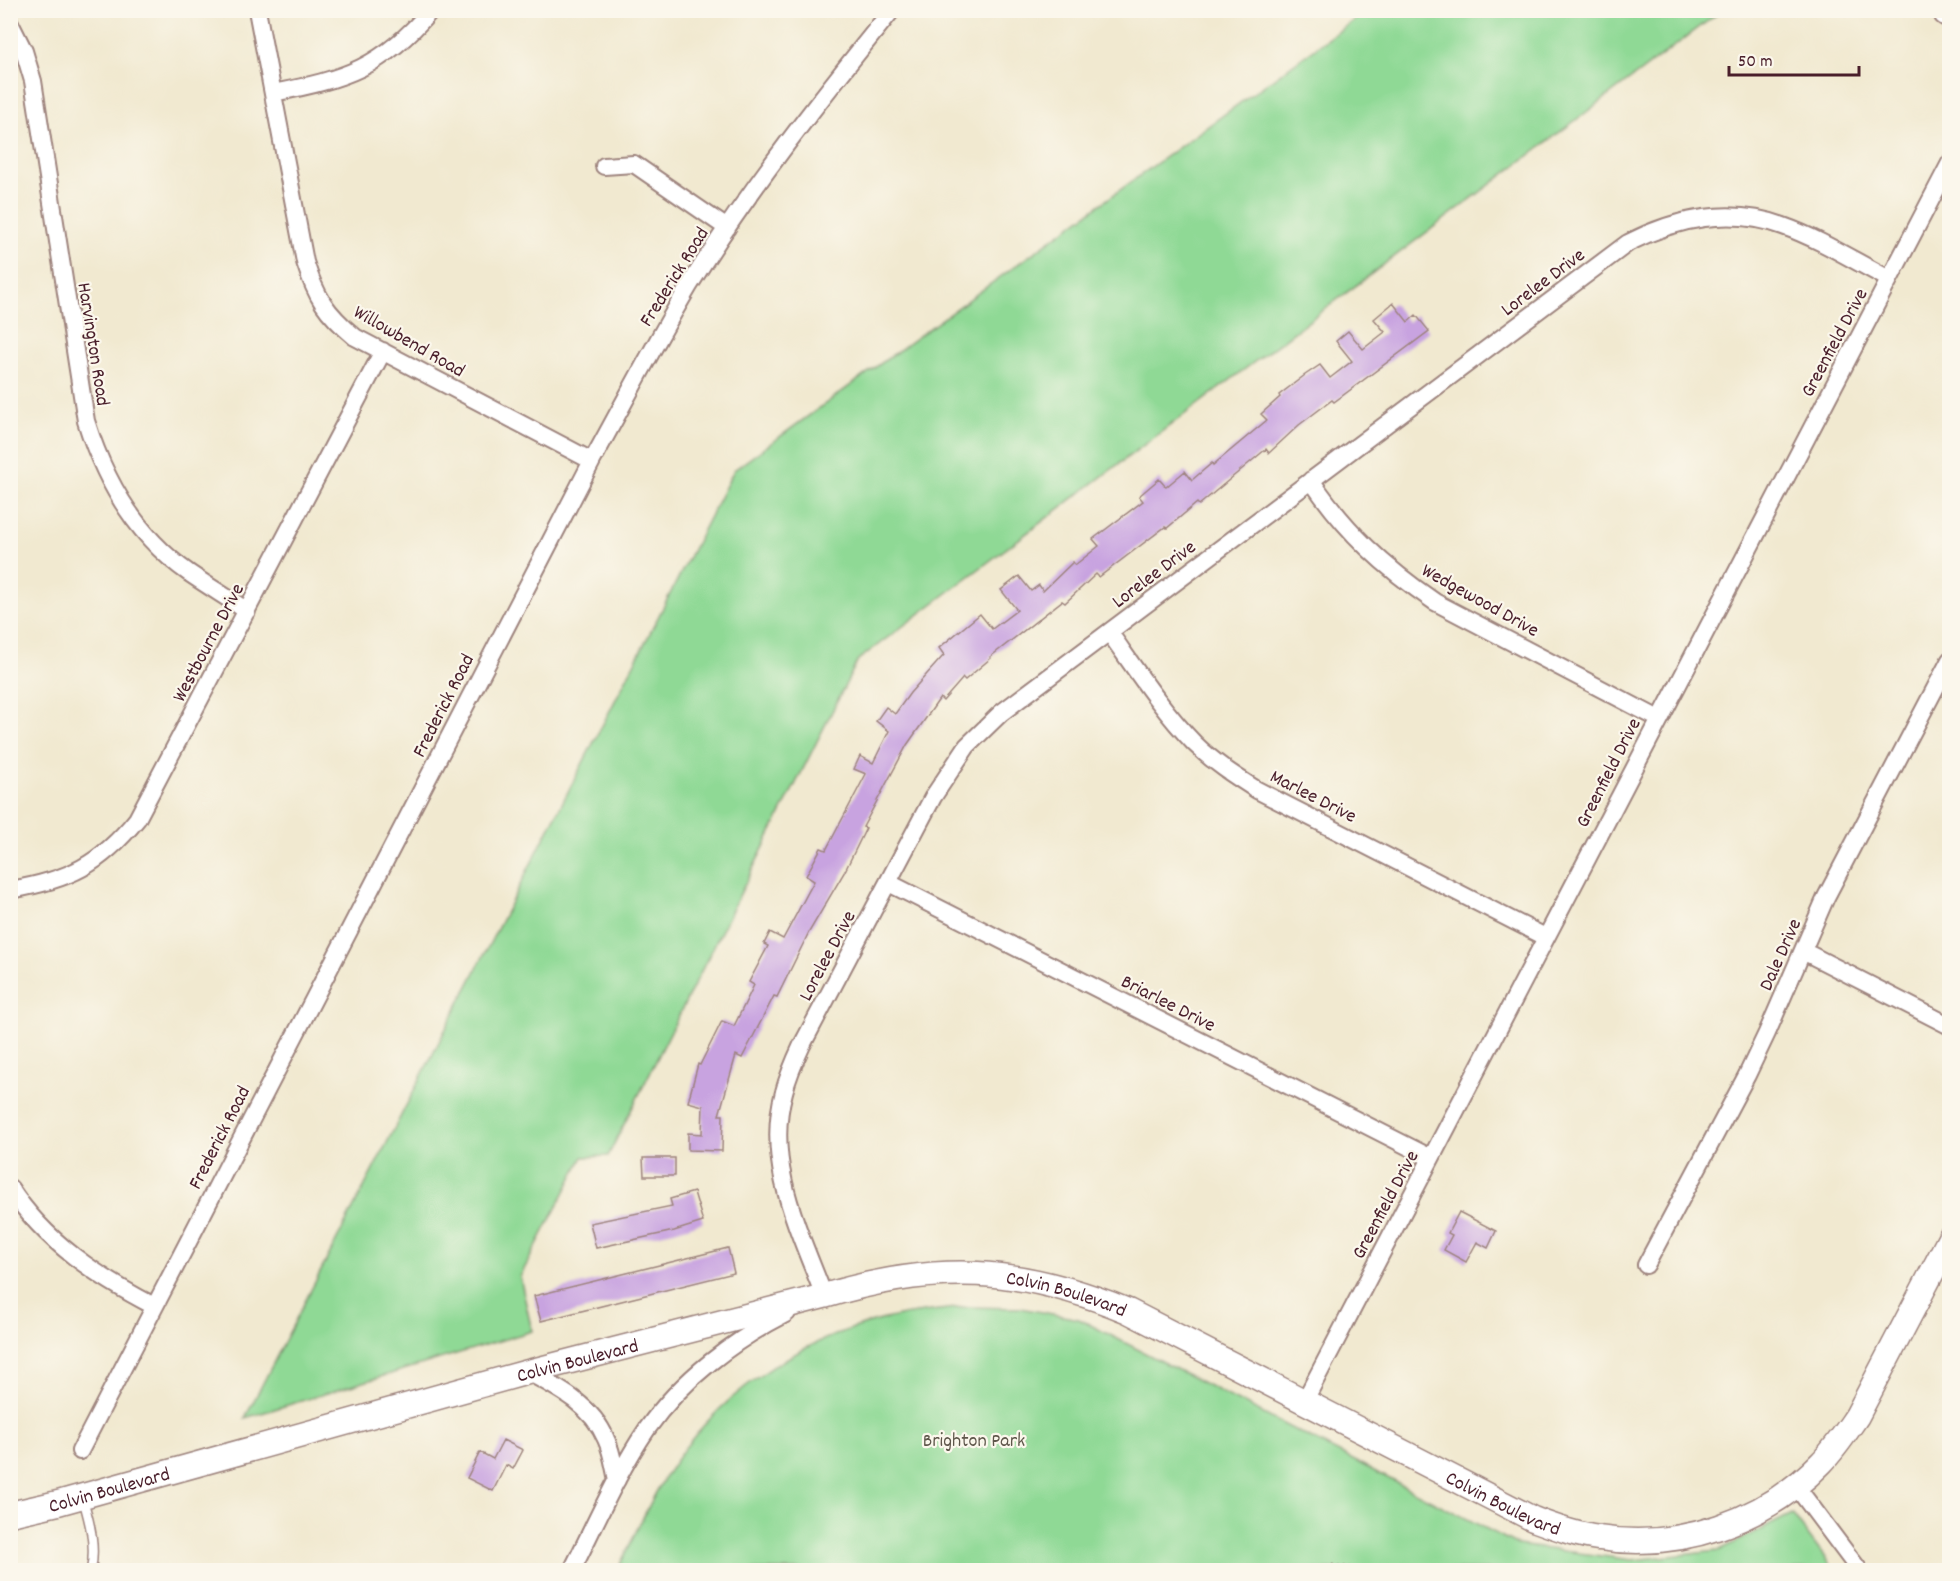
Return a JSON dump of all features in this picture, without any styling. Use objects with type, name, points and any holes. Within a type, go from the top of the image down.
[{"type":"street","name":"Willowbend Road","points":[[256,10],[305,262],[312,285],[336,322],[355,337],[592,461]]},
{"type":"street","points":[[273,93],[338,78],[373,62],[395,48],[431,10]]},
{"type":"street","name":"Frederick Road","points":[[80,1451],[592,461],[690,285],[727,228],[831,85],[892,10]]},
{"type":"street","name":"Harvington Road","points":[[10,23],[24,51],[33,81],[87,421],[94,447],[122,504],[161,550],[188,572],[247,610]]},
{"type":"street","name":"Greenfield Drive","points":[[1304,1402],[1950,163]]},
{"type":"street","points":[[604,166],[634,164],[727,228]]},
{"type":"street","name":"Lorelee Drive","points":[[824,1296],[788,1199],[781,1173],[778,1147],[782,1103],[791,1069],[933,797],[967,746],[1001,713],[1628,243],[1651,231],[1681,221],[1712,216],[1757,219],[1781,225],[1805,235],[1889,279]]},
{"type":"street","name":"Westbourne Drive","points":[[10,890],[58,880],[83,869],[105,854],[137,819],[382,351]]},
{"type":"street","name":"Wedgewood Drive","points":[[1311,480],[1348,530],[1404,581],[1436,602],[1659,719]]},
{"type":"street","name":"Marlee Drive","points":[[1109,632],[1173,721],[1221,766],[1257,790],[1545,937]]},
{"type":"street","name":"Dale Drive","points":[[1646,1265],[1747,1075],[1826,897],[1950,660]]},
{"type":"street","name":"Briarlee Drive","points":[[889,883],[1431,1158]]},
{"type":"street","points":[[1803,951],[1950,1026]]},
{"type":"street","points":[[10,1188],[39,1225],[72,1255],[118,1287],[154,1306]]},
{"type":"street","name":"Colvin Boulevard","points":[[10,1514],[82,1496],[528,1371],[860,1285],[897,1277],[975,1273],[1014,1277],[1053,1285],[1091,1296],[1128,1311],[1533,1519],[1566,1531],[1600,1539],[1660,1540],[1695,1535],[1728,1525],[1760,1510],[1796,1486],[1821,1463],[1857,1416],[1950,1238]]},
{"type":"street","points":[[572,1570],[617,1480],[648,1428],[673,1398],[701,1370],[732,1346],[765,1324],[824,1296]]},
{"type":"street","points":[[528,1371],[561,1390],[589,1412],[606,1438],[617,1480]]},
{"type":"street","points":[[1796,1486],[1859,1570]]},
{"type":"lane","points":[[82,1496],[93,1539],[94,1558],[91,1570]]},
{"type":"path","points":[[1332,1565],[1371,1570]]},
{"type":"green space","points":[[1368,10],[1721,11],[858,660],[608,1156],[583,1157],[520,1277],[532,1331],[245,1418],[734,470]]},
{"type":"green space","name":"Brighton Park","points":[[966,1307],[1020,1308],[1079,1319],[1518,1545],[1632,1560],[1718,1551],[1792,1514],[1834,1570],[617,1570],[658,1488],[685,1448],[707,1422],[759,1376],[819,1342],[851,1329],[905,1315]]},
{"type":"building","points":[[1393,303],[1408,322],[1416,315],[1429,331],[1334,402],[1332,400],[1299,425],[1269,453],[1266,449],[1199,505],[1197,503],[1167,528],[1165,527],[1099,577],[1096,574],[1065,603],[1062,601],[990,657],[965,680],[963,678],[943,701],[940,698],[907,745],[863,827],[866,828],[845,871],[809,932],[777,997],[774,996],[742,1058],[736,1055],[719,1115],[723,1115],[722,1151],[688,1150],[688,1133],[702,1134],[703,1106],[688,1102],[698,1064],[700,1065],[722,1021],[734,1026],[754,985],[749,982],[768,946],[764,944],[770,932],[783,939],[814,881],[806,876],[821,848],[826,850],[866,774],[854,769],[860,756],[873,763],[889,731],[876,721],[886,707],[895,714],[910,693],[944,655],[939,648],[980,614],[992,629],[1017,610],[1001,590],[1019,576],[1031,591],[1039,585],[1043,591],[1073,562],[1075,565],[1099,546],[1093,539],[1143,501],[1139,496],[1159,479],[1166,487],[1185,471],[1192,480],[1267,420],[1261,414],[1280,397],[1279,395],[1305,375],[1320,365],[1330,378],[1352,361],[1336,341],[1348,331],[1363,349],[1385,332],[1374,319]]},
{"type":"building","points":[[643,1158],[675,1158],[675,1176],[644,1176]]},
{"type":"building","points":[[694,1192],[703,1222],[674,1231],[596,1248],[590,1223],[672,1206],[670,1199]]},
{"type":"building","points":[[1459,1212],[1496,1231],[1488,1248],[1477,1242],[1466,1262],[1444,1250],[1452,1235],[1448,1233]]},
{"type":"building","points":[[728,1248],[734,1273],[541,1321],[534,1296]]},
{"type":"building","points":[[503,1440],[523,1450],[513,1469],[506,1465],[493,1491],[467,1478],[480,1452],[493,1459]]}]
